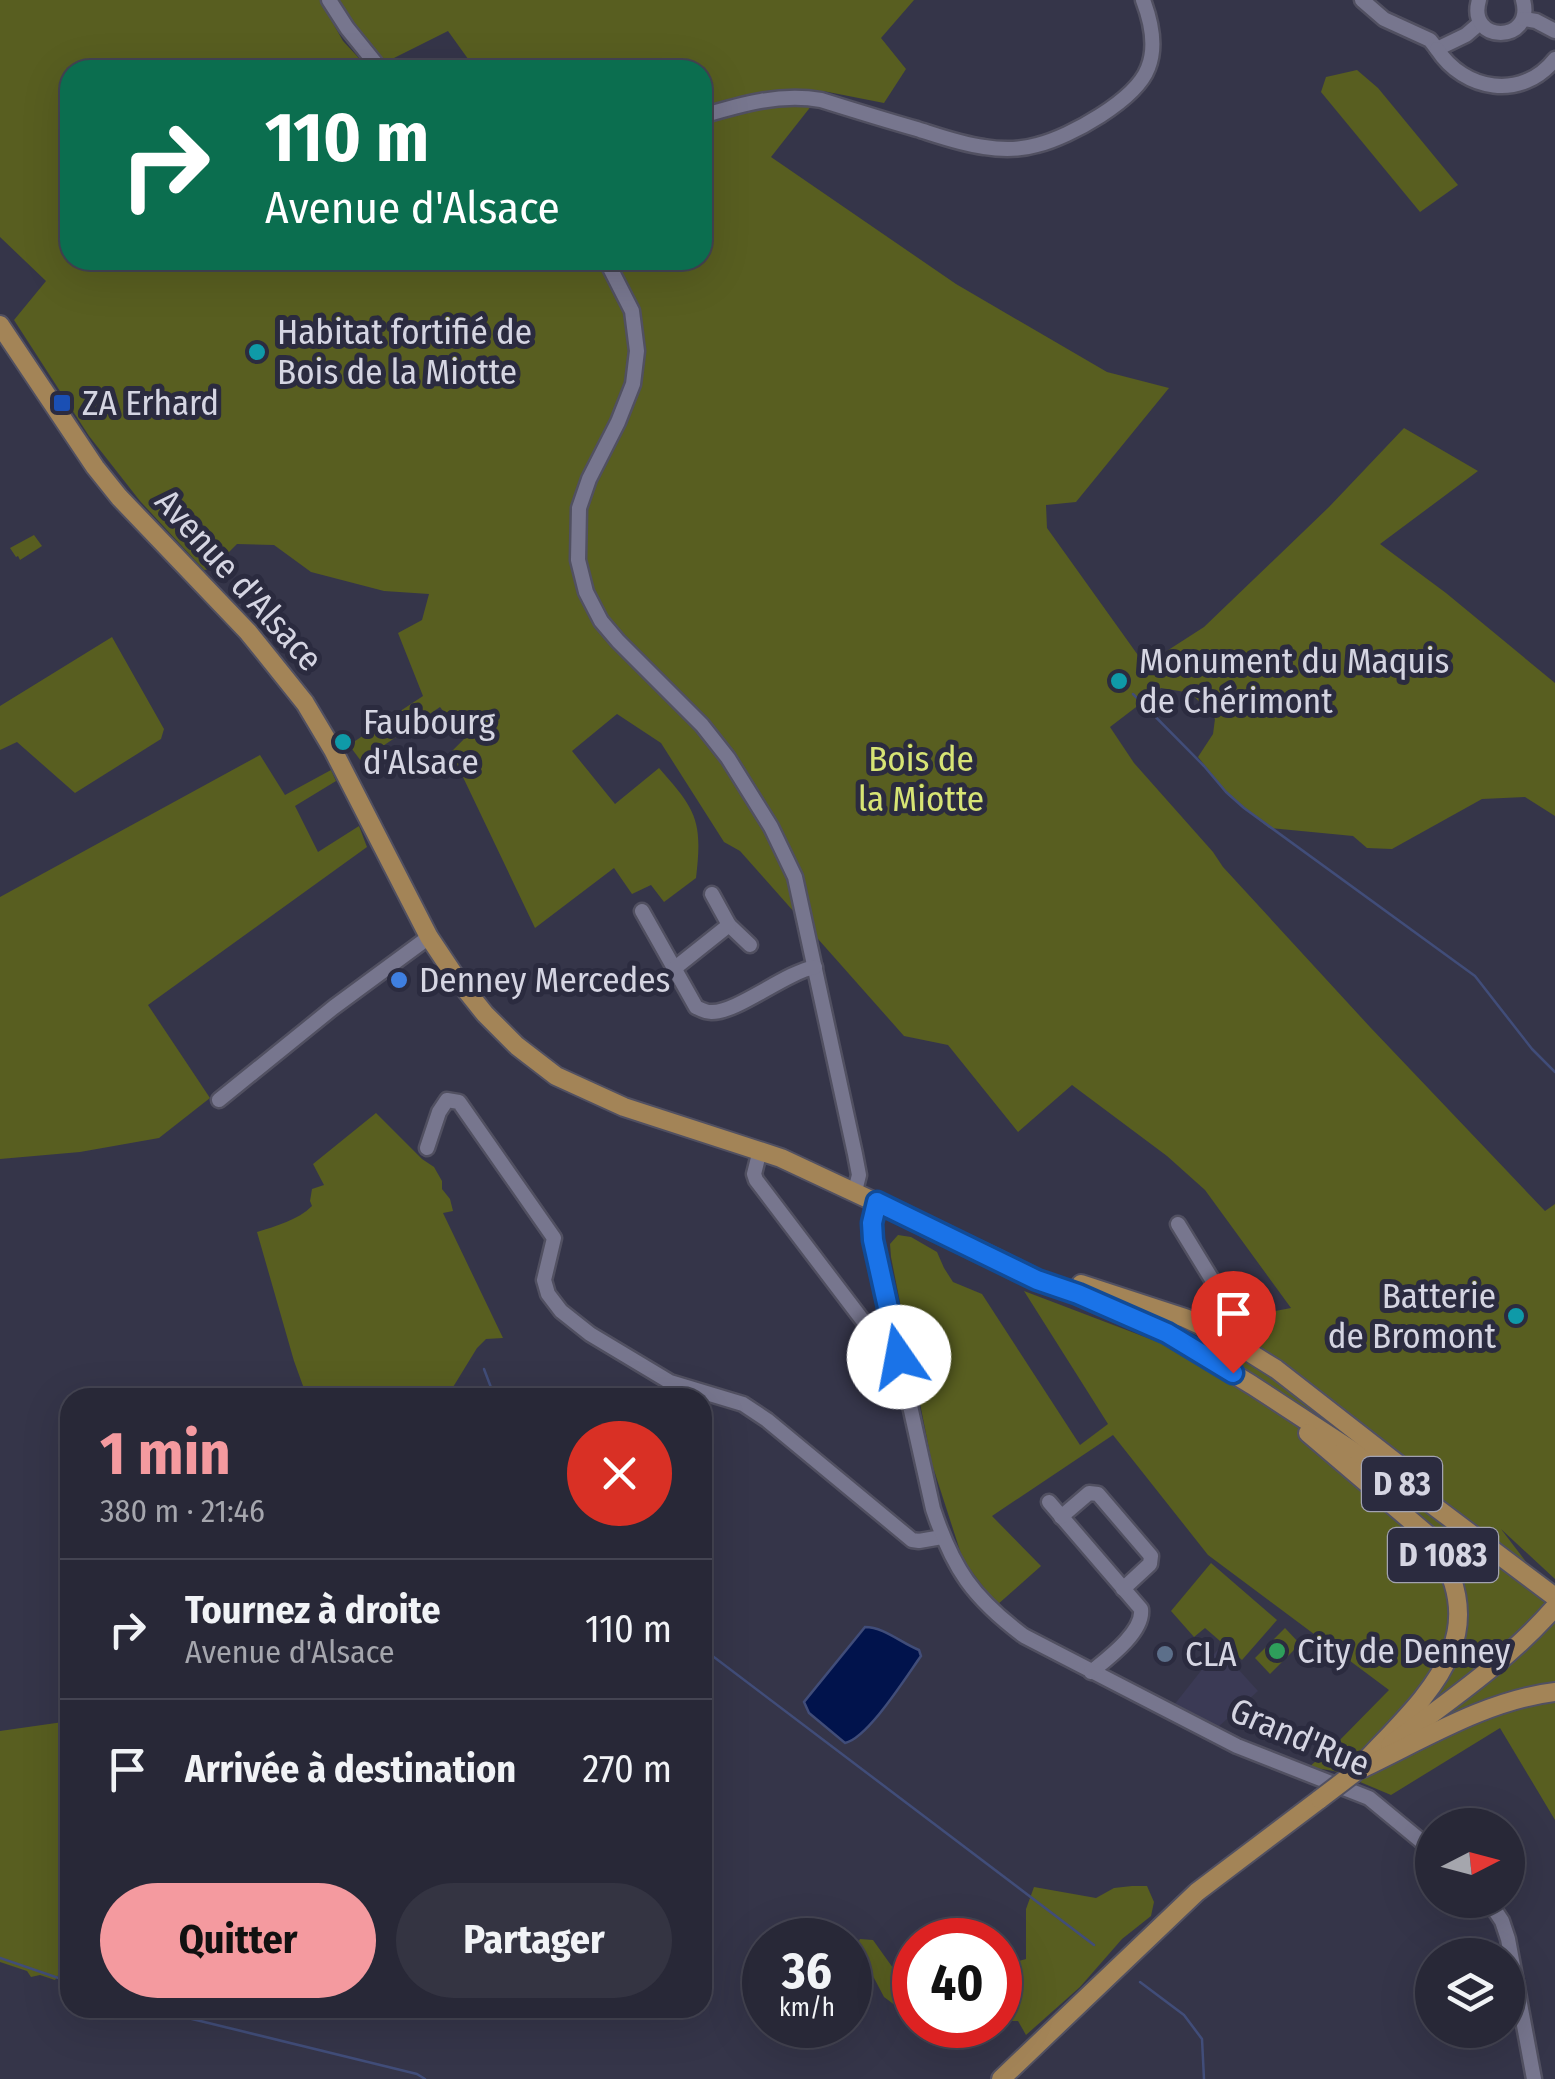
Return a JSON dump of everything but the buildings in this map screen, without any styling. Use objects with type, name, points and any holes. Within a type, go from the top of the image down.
[{"type":"main road","name":"Avenue d'Alsace","points":[[0,326],[95,467],[248,632],[305,703],[430,937],[457,979],[517,1046],[556,1076],[624,1107],[760,1150],[855,1191],[1037,1280],[1167,1333],[1252,1385]]},
{"type":"main road","name":"Avenue d'Alsace","points":[[999,1260],[1185,1318],[1220,1334]]},
{"type":"main road","name":"D 83","points":[[1220,1334],[1276,1369],[1552,1594]]},
{"type":"main road","name":"D 83","points":[[1252,1385],[1414,1492],[1552,1594]]},
{"type":"main road","name":"D 1083","points":[[1252,1385],[1430,1536],[1456,1585],[1459,1615],[1454,1647],[1437,1681],[1354,1773]]},
{"type":"main road","name":"D 1083","points":[[1001,2079],[1197,1892],[1481,1677],[1538,1626],[1552,1594]]},
{"type":"main road","name":"D 1083","points":[[1354,1773],[1488,1709],[1555,1692]]},
{"type":"street","points":[[329,0],[373,60]]},
{"type":"street","points":[[712,113],[800,96],[968,144],[1012,149],[1041,144],[1105,112],[1142,80],[1151,61],[1152,46],[1144,0]]},
{"type":"street","points":[[1362,0],[1384,19],[1430,40],[1458,72],[1486,86],[1513,87],[1534,79],[1555,59]]},
{"type":"street","points":[[1475,1],[1480,23],[1490,32],[1503,34],[1516,29],[1524,19],[1523,0]]},
{"type":"street","points":[[1524,19],[1555,31]]},
{"type":"street","points":[[1436,49],[1480,23]]},
{"type":"street","points":[[613,270],[632,311],[637,351],[633,384],[579,508],[578,560],[586,592],[618,641],[728,758],[771,827],[795,878],[855,1154],[859,1175],[855,1191]]},
{"type":"street","points":[[712,894],[729,925],[750,945]]},
{"type":"street","points":[[642,912],[696,1007],[708,1012],[723,1010],[815,967]]},
{"type":"street","points":[[676,968],[729,925]]},
{"type":"street","points":[[219,1100],[334,1007],[430,937]]},
{"type":"street","points":[[427,1148],[447,1100],[459,1102],[554,1238],[544,1280],[548,1294],[561,1311],[590,1334],[670,1382],[692,1388]]},
{"type":"street","points":[[760,1150],[756,1180],[867,1326],[891,1319]]},
{"type":"street","name":"Grand'Rue","points":[[877,1202],[873,1240],[932,1509],[960,1574],[993,1613],[1024,1636],[1237,1746],[1369,1798],[1415,1836]]},
{"type":"street","points":[[1178,1224],[1230,1309],[1231,1319],[1220,1334]]},
{"type":"street","points":[[712,1393],[743,1404],[767,1420],[912,1540],[942,1537]]},
{"type":"street","points":[[1061,1517],[1090,1493],[1098,1494],[1151,1556],[1150,1564],[1123,1588]]},
{"type":"street","points":[[1049,1502],[1141,1609],[1142,1618],[1114,1654],[1091,1672]]},
{"type":"street","points":[[1500,1918],[1508,1939],[1534,2079]]},
{"type":"shaded area","points":[[865,1627],[892,1636],[919,1650],[921,1656],[875,1719],[845,1743],[809,1713],[804,1702]]},
{"type":"shaded area","points":[[1219,1648],[1258,1691],[1217,1728],[1174,1705]]},
{"type":"green space","name":"Bois de la Miotte","points":[[0,0],[320,0],[343,41],[361,60],[60,60],[60,270],[712,270],[712,60],[469,60],[448,31],[390,60],[381,60],[348,22],[335,0],[914,0],[881,38],[906,69],[884,103],[823,91],[771,157],[956,284],[1107,372],[1169,388],[1076,502],[1046,505],[1047,528],[1145,665],[1204,627],[1329,507],[1404,428],[1478,471],[1380,544],[1555,683],[1555,816],[1525,797],[1482,799],[1392,849],[1367,848],[1353,836],[1269,828],[1229,796],[1198,757],[1213,734],[1215,719],[1191,693],[1161,688],[1110,727],[1134,763],[1223,867],[1370,1027],[1545,1211],[1555,1204],[1555,1579],[1501,1529],[1555,1600],[1555,1820],[1500,1728],[1391,1795],[1334,1771],[1309,1767],[1389,1690],[1208,1555],[1113,1435],[992,1516],[1041,1566],[997,1605],[963,1560],[932,1464],[891,1257],[890,1244],[898,1235],[911,1237],[937,1252],[953,1282],[982,1294],[1080,1445],[1108,1424],[1024,1291],[1187,1353],[1237,1318],[1291,1308],[1205,1190],[1167,1156],[1072,1085],[1018,1132],[948,1045],[904,1036],[740,851],[724,842],[661,743],[617,714],[572,751],[615,804],[659,768],[694,817],[698,842],[696,878],[664,902],[651,885],[632,894],[614,868],[535,928],[451,752],[464,739],[440,707],[361,761],[349,745],[423,696],[398,633],[422,620],[429,594],[384,591],[311,572],[274,545],[237,544],[212,569],[204,570],[140,501],[89,436],[14,320],[46,281],[0,237]]},
{"type":"green space","points":[[1357,70],[1378,88],[1458,185],[1420,212],[1321,92],[1326,77]]},
{"type":"green space","points":[[34,535],[42,546],[20,560],[10,548]]},
{"type":"green space","points":[[112,637],[164,729],[161,739],[75,793],[17,742],[0,750],[0,706]]},
{"type":"green space","points":[[260,755],[285,795],[331,770],[336,781],[295,806],[318,852],[359,826],[367,847],[148,1005],[210,1098],[159,1138],[80,1152],[0,1159],[0,897]]},
{"type":"green space","points":[[376,1113],[434,1167],[453,1211],[443,1213],[503,1338],[486,1339],[452,1388],[304,1388],[257,1232],[293,1219],[312,1206],[312,1189],[324,1185],[313,1164]]},
{"type":"green space","points":[[1211,1563],[1277,1620],[1242,1660],[1205,1628],[1194,1637],[1171,1611]]},
{"type":"green space","name":"City de Denney","points":[[1285,1628],[1300,1644],[1270,1674],[1255,1658]]},
{"type":"green space","points":[[60,1722],[60,1972],[55,1980],[40,1975],[31,1977],[27,1971],[0,1962],[0,1731]]},
{"type":"green space","points":[[1147,1886],[1154,1902],[1151,1916],[1122,1939],[1080,1987],[1026,2035],[1022,2028],[1022,1960],[1026,1959],[1026,1909],[1034,1887],[1096,1898],[1114,1888]]},
{"type":"green space","points":[[872,1940],[892,1967],[892,2003],[884,1997],[874,1978]]},
{"type":"waterway","points":[[1133,694],[1244,808],[1475,976],[1555,1072]]},
{"type":"waterway","points":[[484,1369],[491,1388]]},
{"type":"waterway","points":[[712,1656],[1094,1945]]},
{"type":"waterway","points":[[0,1958],[60,1979]]},
{"type":"waterway","points":[[1140,1982],[1184,2015],[1202,2039],[1204,2079]]},
{"type":"waterway","points":[[188,2018],[425,2079]]},
{"type":"place","name":"Habitat fortifié de Bois de la Miotte","points":[[257,352]]},
{"type":"place","name":"ZA Erhard","points":[[62,403]]},
{"type":"place","name":"Monument du Maquis de Chérimont","points":[[1119,681]]},
{"type":"place","name":"Faubourg d'Alsace","points":[[343,742]]},
{"type":"place","name":"Denney Mercedes","points":[[399,980]]},
{"type":"place","name":"Batterie de Bromont","points":[[1516,1316]]},
{"type":"place","name":"City de Denney","points":[[1277,1651]]},
{"type":"place","name":"CLA","points":[[1165,1654]]},
{"type":"route","points":[[899,1357],[873,1240],[877,1202],[1037,1280],[1167,1333],[1233,1373]]}]
